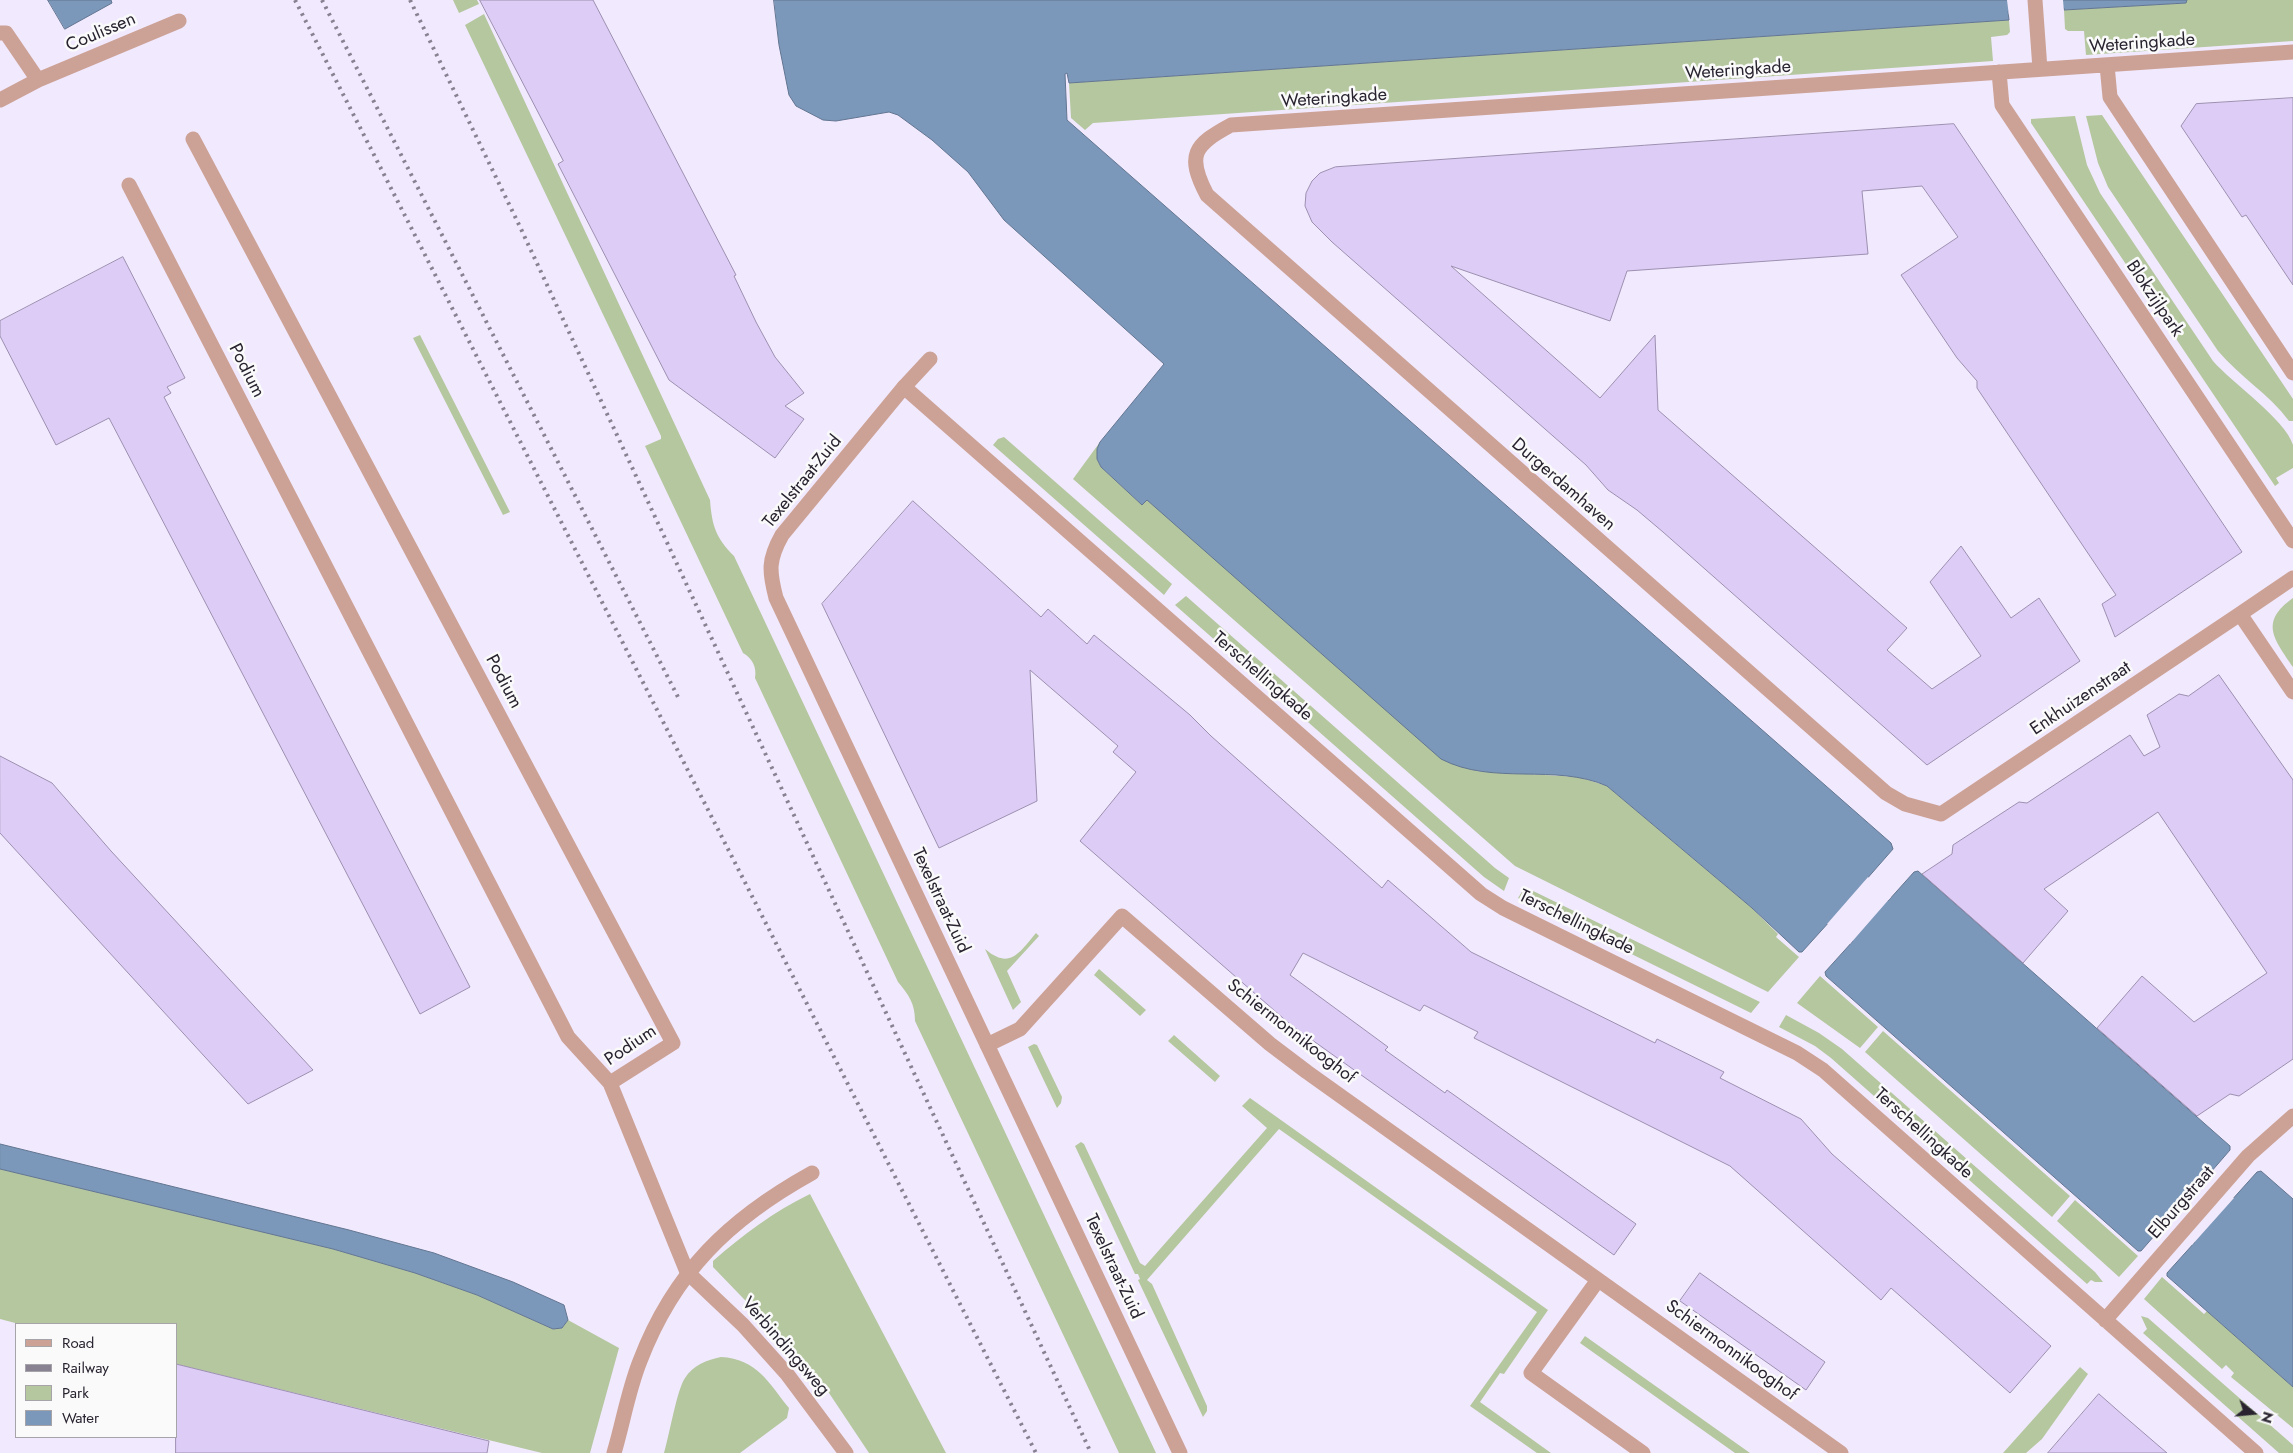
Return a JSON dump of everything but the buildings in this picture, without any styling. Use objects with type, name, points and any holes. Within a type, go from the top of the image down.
[{"type":"street","points":[[2036,7],[2040,70]]},
{"type":"street","name":"Coulissen","points":[[0,100],[38,80],[179,21]]},
{"type":"street","points":[[0,33],[6,33],[38,80]]},
{"type":"street","name":"Weteringkade","points":[[1195,152],[1203,142],[1231,125],[2293,52]]},
{"type":"street","points":[[2108,65],[2110,97],[2293,373]]},
{"type":"street","name":"Blokzijlpark","points":[[1999,72],[2002,105],[2293,541]]},
{"type":"street","name":"Podium","points":[[129,185],[568,1036],[610,1083],[673,1043],[193,139]]},
{"type":"street","name":"Durgerdamhaven","points":[[1195,152],[1195,166],[1207,195],[1886,793],[1905,804],[1941,814]]},
{"type":"street","name":"Texelstraat-Zuid","points":[[930,359],[904,387],[782,535],[770,562],[771,579],[776,598],[1180,1453]]},
{"type":"street","name":"Terschellingkade","points":[[904,387],[1481,894],[1503,908],[1806,1058],[1822,1070],[2256,1453]]},
{"type":"street","points":[[2293,578],[2240,614],[2293,692]]},
{"type":"street","name":"Enkhuizenstraat","points":[[1941,814],[2240,614]]},
{"type":"street","name":"Schiermonnikooghof","points":[[987,1045],[1020,1029],[1122,916],[1270,1044],[1841,1453]]},
{"type":"street","points":[[610,1083],[687,1272]]},
{"type":"street","name":"Elburgstraat","points":[[2105,1320],[2248,1156],[2291,1121]]},
{"type":"street","points":[[614,1453],[639,1362],[666,1304],[687,1272],[744,1216],[777,1193],[812,1173]]},
{"type":"street","name":"Verbindingsweg","points":[[687,1272],[743,1325],[787,1374],[846,1453]]},
{"type":"street","points":[[1598,1280],[1531,1373],[1643,1453]]},
{"type":"green space","points":[[453,0],[477,0],[479,4],[459,13]]},
{"type":"green space","points":[[2187,0],[2293,0],[2293,41],[2086,55],[2084,31],[2068,31],[2065,29],[2064,10],[2185,3]]},
{"type":"green space","points":[[484,14],[710,500],[716,531],[734,556],[1156,1453],[1119,1453],[915,1021],[911,1000],[898,982],[755,678],[753,663],[743,653],[645,446],[661,439],[661,436],[465,25]]},
{"type":"green space","points":[[2009,20],[2010,32],[2007,35],[1991,37],[1993,61],[1093,123],[1085,130],[1071,118],[1069,83]]},
{"type":"green space","points":[[2102,115],[2293,399],[2293,421],[2289,421],[2273,402],[2218,351],[2108,187],[2098,163],[2086,116]]},
{"type":"green space","points":[[2075,116],[2087,165],[2100,193],[2213,361],[2269,413],[2288,435],[2293,445],[2293,468],[2276,478],[2279,483],[2275,486],[2031,123],[2031,119]]},
{"type":"green space","points":[[420,335],[510,512],[503,515],[413,338]]},
{"type":"green space","points":[[1004,437],[1172,584],[1164,595],[993,445],[998,439]]},
{"type":"green space","points":[[1100,442],[1097,459],[1101,467],[1141,504],[1147,500],[1476,771],[1579,777],[1607,786],[1752,908],[1778,934],[1776,937],[1799,957],[1768,992],[1515,866],[1073,479]]},
{"type":"green space","points":[[1186,596],[1495,868],[1509,878],[1504,891],[1484,877],[1175,605]]},
{"type":"green space","points":[[2293,598],[2293,667],[2280,648],[2273,631],[2273,623],[2282,607]]},
{"type":"green space","points":[[1525,887],[1760,1002],[1751,1013],[1518,898]]},
{"type":"green space","points":[[1036,933],[1039,936],[1007,971],[1021,1002],[1013,1010],[985,949],[1001,958],[1008,958],[1019,952]]},
{"type":"green space","points":[[1099,969],[1146,1010],[1140,1016],[1094,975]]},
{"type":"green space","points":[[1820,976],[1878,1027],[1860,1048],[1797,1003]]},
{"type":"green space","points":[[1786,1015],[1819,1033],[1842,1049],[2095,1272],[2103,1282],[2091,1280],[2087,1284],[1831,1058],[1815,1046],[1779,1027]]},
{"type":"green space","points":[[1883,1031],[2070,1196],[2052,1217],[1865,1052]]},
{"type":"green space","points":[[1174,1035],[1220,1076],[1215,1082],[1168,1041]]},
{"type":"green space","points":[[1034,1044],[1037,1045],[1062,1097],[1061,1103],[1057,1108],[1028,1047]]},
{"type":"green space","points":[[1250,1098],[1548,1310],[1504,1374],[1500,1373],[1480,1402],[1551,1453],[1537,1453],[1470,1406],[1537,1312],[1279,1129],[1147,1280],[1152,1284],[1207,1406],[1207,1411],[1203,1417],[1138,1280],[1140,1279],[1138,1274],[1135,1274],[1075,1146],[1081,1142],[1084,1144],[1140,1263],[1145,1266],[1267,1128],[1242,1106]]},
{"type":"green space","points":[[0,1169],[333,1249],[415,1273],[477,1295],[553,1329],[562,1328],[568,1320],[619,1348],[590,1453],[542,1453],[178,1364],[178,1323],[15,1323],[0,1319]]},
{"type":"green space","points":[[810,1194],[946,1453],[869,1453],[829,1393],[794,1351],[713,1267],[713,1261],[748,1233],[771,1216]]},
{"type":"green space","points":[[2075,1200],[2138,1256],[2119,1277],[2057,1221]]},
{"type":"green space","points":[[2162,1277],[2204,1314],[2207,1311],[2293,1387],[2293,1428],[2231,1377],[2234,1373],[2226,1365],[2222,1369],[2144,1299]]},
{"type":"green space","points":[[2141,1316],[2148,1318],[2293,1445],[2293,1453],[2279,1453],[2143,1333],[2147,1329]]},
{"type":"green space","points":[[1585,1336],[1750,1453],[1735,1453],[1580,1343]]},
{"type":"green space","points":[[721,1357],[744,1362],[761,1374],[789,1408],[787,1418],[740,1453],[664,1453],[676,1402],[685,1378],[688,1373],[701,1364]]},
{"type":"green space","points":[[2080,1367],[2088,1374],[2042,1439],[2026,1453],[2003,1453]]},
{"type":"water","points":[[48,0],[111,0],[112,3],[65,29]]},
{"type":"water","points":[[774,0],[2187,0],[2186,3],[2064,10],[2064,8],[2008,11],[2009,20],[1069,83],[1067,73],[1065,74],[1067,120],[1891,843],[1893,849],[1865,881],[1888,901],[1914,872],[1918,871],[2230,1146],[2230,1150],[2204,1180],[2230,1202],[2257,1172],[2261,1171],[2293,1199],[2293,1387],[2167,1276],[2167,1273],[2195,1242],[2169,1219],[2141,1251],[2138,1251],[1826,976],[1825,972],[1853,941],[1830,921],[1802,952],[1799,952],[1752,908],[1607,786],[1587,779],[1566,776],[1482,771],[1461,767],[1441,759],[1147,500],[1142,505],[1101,467],[1097,459],[1097,449],[1100,442],[1164,364],[1004,220],[968,172],[932,140],[898,115],[889,112],[836,121],[823,120],[796,106],[789,95],[779,45]]},
{"type":"water","points":[[0,1144],[349,1230],[434,1253],[513,1282],[564,1305],[568,1320],[562,1328],[553,1329],[477,1295],[415,1273],[333,1249],[0,1169]]},
{"type":"pier","points":[[2007,0],[2063,0],[2064,12],[2061,10],[2011,13],[2009,16]]},
{"type":"pier","points":[[1868,877],[1870,879],[1868,881],[1887,898],[1891,897],[1850,944],[1850,941],[1830,924],[1827,924]]},
{"type":"pier","points":[[2207,1176],[2209,1177],[2207,1180],[2229,1199],[2234,1198],[2192,1245],[2192,1242],[2170,1222],[2168,1224],[2166,1222]]},
{"type":"railway","points":[[295,0],[1036,1453]]},
{"type":"railway","points":[[322,0],[680,701]]},
{"type":"railway","points":[[410,0],[521,229],[1091,1453]]}]
